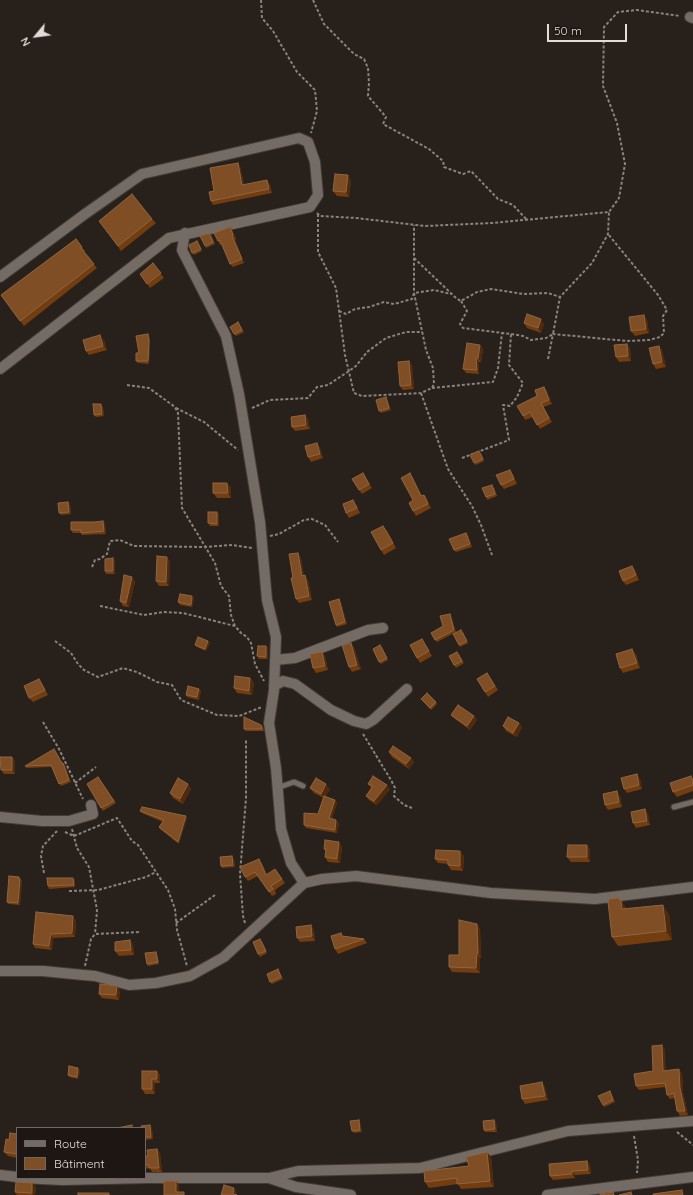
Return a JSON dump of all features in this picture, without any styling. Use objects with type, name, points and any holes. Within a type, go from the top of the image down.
[{"type":"street","points":[[0,278],[85,214],[142,174],[299,138],[308,142],[315,162],[318,195],[310,207],[185,233],[169,238],[0,369]]},
{"type":"street","points":[[185,233],[182,250],[226,336],[243,416],[262,538],[267,600],[276,637],[273,694],[269,723],[281,829],[291,863],[304,883]]},
{"type":"street","points":[[275,660],[295,658],[368,630],[383,628]]},
{"type":"street","points":[[273,694],[283,681],[295,684],[330,710],[366,724],[373,720],[406,689]]},
{"type":"street","points":[[0,817],[42,821],[69,820],[93,814],[91,805]]},
{"type":"street","points":[[0,971],[43,971],[94,976],[129,985],[156,983],[190,976],[224,957],[304,883],[322,879],[356,876],[492,893],[595,899],[693,887]]},
{"type":"street","points":[[146,1178],[269,1178],[298,1171],[420,1168],[568,1131],[693,1121]]},
{"type":"street","points":[[0,1175],[16,1178]]},
{"type":"street","points":[[547,1195],[693,1177]]},
{"type":"street","points":[[269,1178],[296,1187],[351,1195]]},
{"type":"street","points":[[42,1179],[106,1179]]},
{"type":"lane","points":[[277,788],[294,782],[303,786]]},
{"type":"lane","points":[[674,807],[693,802]]},
{"type":"path","points":[[261,0],[262,18],[273,31],[297,72],[315,90],[317,111],[308,142]]},
{"type":"path","points":[[313,0],[324,24],[354,54],[364,59],[368,68],[368,96],[386,117],[383,124],[429,149],[443,161],[444,167],[463,174],[471,171],[498,199],[513,205],[527,220]]},
{"type":"path","points":[[548,359],[560,297],[592,262],[608,234],[610,212],[619,198],[625,164],[617,123],[603,86],[604,28],[618,12],[637,10],[691,18]]},
{"type":"path","points":[[310,207],[320,216],[356,218],[425,226],[492,224],[610,212]]},
{"type":"path","points":[[318,214],[318,252],[336,288],[345,355],[354,393],[362,396],[421,393],[432,388],[493,382],[498,368],[502,333]]},
{"type":"path","points":[[414,225],[414,293],[426,350],[433,368],[434,384],[432,388]]},
{"type":"path","points":[[414,293],[434,290],[452,295],[461,300],[467,311],[460,324],[463,328],[523,336],[531,340],[546,338],[554,334],[627,341],[649,340],[660,337],[664,333],[663,316],[667,310],[658,295],[608,234]]},
{"type":"path","points":[[414,258],[452,295]]},
{"type":"path","points":[[461,300],[478,292],[491,289],[523,294],[548,293],[560,297]]},
{"type":"path","points":[[339,311],[346,314],[355,309],[369,307],[384,302],[394,304],[412,299],[414,293]]},
{"type":"path","points":[[243,416],[253,407],[270,400],[308,398],[317,387],[328,385],[356,366],[367,352],[386,338],[406,332],[422,332]]},
{"type":"path","points":[[462,458],[509,440],[503,405],[510,406],[517,398],[523,383],[508,365],[511,334]]},
{"type":"path","points":[[127,385],[149,388],[175,407],[204,422],[250,460]]},
{"type":"path","points":[[421,393],[448,469],[472,506],[492,555]]},
{"type":"path","points":[[55,641],[70,653],[84,670],[98,677],[123,668],[137,672],[157,682],[172,685],[181,700],[217,716],[240,716],[273,694],[255,664],[251,643],[235,626],[231,615],[229,596],[221,586],[214,563],[182,508],[178,414],[175,407]]},
{"type":"path","points":[[92,567],[95,560],[108,554],[110,541],[120,540],[134,546],[205,547],[232,545],[252,548],[262,538],[279,534],[304,520],[312,519],[325,525],[338,542]]},
{"type":"path","points":[[100,606],[144,615],[164,612],[183,612],[235,626]]},
{"type":"path","points":[[43,722],[59,749],[84,800],[91,805]]},
{"type":"path","points":[[359,722],[364,735],[392,780],[395,788],[394,796],[404,805],[412,808]]},
{"type":"path","points":[[246,739],[246,798],[240,874],[243,916],[248,934]]},
{"type":"path","points":[[75,783],[96,767]]},
{"type":"path","points":[[42,821],[74,836],[117,818],[132,841],[138,845],[168,890],[190,976]]},
{"type":"path","points":[[69,820],[77,848],[89,867],[98,910],[94,934],[90,939],[83,975]]},
{"type":"path","points":[[44,873],[41,856],[43,846],[60,829]]},
{"type":"path","points":[[69,891],[94,890],[146,877],[156,872]]},
{"type":"path","points":[[176,923],[214,895]]},
{"type":"path","points":[[94,934],[141,932]]},
{"type":"path","points":[[668,1123],[693,1146]]},
{"type":"path","points":[[633,1126],[638,1160],[636,1184]]},
{"type":"building","points":[[238,163],[242,185],[267,180],[269,189],[211,201],[209,192],[214,191],[210,168]]},
{"type":"building","points":[[335,174],[348,175],[346,192],[333,191]]},
{"type":"building","points":[[132,194],[152,219],[118,246],[99,221]]},
{"type":"building","points":[[230,227],[232,236],[242,259],[230,264],[220,240],[218,241],[214,233]]},
{"type":"building","points":[[209,233],[213,242],[205,246],[200,236]]},
{"type":"building","points":[[76,239],[82,247],[81,248],[94,264],[20,321],[1,295]]},
{"type":"building","points":[[197,241],[201,249],[192,253],[189,245]]},
{"type":"building","points":[[153,263],[161,273],[147,284],[140,274]]},
{"type":"building","points":[[527,314],[541,319],[538,328],[524,323]]},
{"type":"building","points":[[644,315],[646,329],[631,331],[629,317]]},
{"type":"building","points":[[238,322],[242,330],[234,334],[230,327]]},
{"type":"building","points":[[148,334],[148,361],[136,361],[136,353],[139,353],[136,336]]},
{"type":"building","points":[[100,335],[103,346],[86,351],[83,340]]},
{"type":"building","points":[[467,343],[480,345],[478,358],[476,358],[477,370],[463,369]]},
{"type":"building","points":[[627,344],[628,356],[616,357],[614,345]]},
{"type":"building","points":[[659,346],[662,362],[653,364],[649,348]]},
{"type":"building","points":[[409,361],[411,385],[400,386],[398,362]]},
{"type":"building","points":[[544,387],[549,400],[541,403],[549,418],[537,425],[530,412],[523,416],[517,406],[537,396],[535,390]]},
{"type":"building","points":[[386,397],[389,408],[379,411],[376,400]]},
{"type":"building","points":[[93,404],[101,404],[102,414],[94,415]]},
{"type":"building","points":[[305,415],[306,425],[292,427],[291,417]]},
{"type":"building","points":[[317,443],[320,454],[308,457],[305,446]]},
{"type":"building","points":[[479,451],[483,459],[474,463],[470,455]]},
{"type":"building","points":[[510,470],[514,479],[501,485],[496,475]]},
{"type":"building","points":[[363,473],[369,484],[359,490],[352,479]]},
{"type":"building","points":[[410,473],[421,496],[424,495],[428,504],[413,511],[409,503],[413,500],[401,478]]},
{"type":"building","points":[[213,483],[227,483],[228,493],[213,493]]},
{"type":"building","points":[[492,485],[495,494],[486,497],[482,488]]},
{"type":"building","points":[[353,500],[357,508],[346,513],[343,504]]},
{"type":"building","points":[[68,502],[69,512],[59,513],[58,503]]},
{"type":"building","points":[[208,512],[217,512],[217,524],[208,523]]},
{"type":"building","points":[[103,521],[104,531],[81,533],[81,530],[71,530],[71,522]]},
{"type":"building","points":[[383,526],[393,543],[381,550],[371,532]]},
{"type":"building","points":[[466,533],[470,544],[454,550],[449,539]]},
{"type":"building","points":[[298,553],[302,576],[305,575],[309,596],[296,599],[291,578],[293,578],[289,554]]},
{"type":"building","points":[[157,556],[167,557],[166,582],[156,581]]},
{"type":"building","points":[[113,558],[113,571],[105,571],[105,559]]},
{"type":"building","points":[[632,566],[636,575],[623,581],[619,571]]},
{"type":"building","points":[[124,575],[132,577],[126,603],[120,601]]},
{"type":"building","points":[[180,594],[192,596],[191,605],[178,602]]},
{"type":"building","points":[[339,599],[345,622],[336,625],[329,602]]},
{"type":"building","points":[[450,614],[454,630],[435,640],[431,633],[443,626],[440,616]]},
{"type":"building","points":[[461,630],[467,641],[459,645],[453,634]]},
{"type":"building","points":[[198,637],[208,641],[205,649],[195,645]]},
{"type":"building","points":[[422,639],[429,651],[417,658],[410,645]]},
{"type":"building","points":[[351,643],[357,665],[349,667],[342,645]]},
{"type":"building","points":[[380,645],[387,658],[379,662],[373,649]]},
{"type":"building","points":[[258,646],[266,646],[266,657],[257,656]]},
{"type":"building","points":[[632,649],[637,663],[620,668],[616,654]]},
{"type":"building","points":[[322,652],[325,666],[313,668],[310,654]]},
{"type":"building","points":[[457,652],[462,661],[454,665],[449,656]]},
{"type":"building","points":[[487,673],[495,686],[485,692],[477,679]]},
{"type":"building","points":[[235,676],[250,678],[249,691],[234,688]]},
{"type":"building","points":[[39,679],[45,690],[29,698],[24,686]]},
{"type":"building","points":[[188,686],[199,689],[197,697],[186,695]]},
{"type":"building","points":[[427,693],[436,702],[430,708],[421,699]]},
{"type":"building","points":[[458,705],[474,716],[467,726],[451,715]]},
{"type":"building","points":[[244,717],[261,725],[262,729],[244,729]]},
{"type":"building","points":[[508,717],[519,723],[513,733],[503,726]]},
{"type":"building","points":[[393,746],[411,758],[406,764],[389,752]]},
{"type":"building","points":[[54,749],[63,763],[69,780],[59,784],[51,765],[25,766]]},
{"type":"building","points":[[0,757],[12,757],[12,770],[1,770]]},
{"type":"building","points":[[637,774],[639,785],[624,789],[621,778]]},
{"type":"building","points":[[373,776],[387,785],[374,801],[366,796],[373,786],[368,784]]},
{"type":"building","points":[[691,776],[693,785],[673,792],[670,783]]},
{"type":"building","points":[[98,777],[114,801],[101,808],[87,784]]},
{"type":"building","points":[[178,778],[188,784],[180,799],[170,793]]},
{"type":"building","points":[[316,778],[326,784],[321,794],[310,788]]},
{"type":"building","points":[[617,791],[619,802],[605,805],[603,794]]},
{"type":"building","points":[[324,796],[335,800],[329,818],[336,820],[335,830],[304,825],[304,813],[318,814]]},
{"type":"building","points":[[142,807],[186,816],[178,842],[159,827],[164,820],[140,811]]},
{"type":"building","points":[[645,809],[647,821],[633,823],[631,812]]},
{"type":"building","points":[[325,840],[339,842],[337,859],[325,857]]},
{"type":"building","points":[[568,845],[587,845],[587,857],[567,857]]},
{"type":"building","points":[[436,850],[460,851],[460,866],[448,865],[448,860],[435,859]]},
{"type":"building","points":[[232,856],[233,865],[221,866],[220,857]]},
{"type":"building","points":[[259,859],[266,875],[275,869],[282,879],[271,886],[273,889],[269,892],[255,872],[245,877],[240,867]]},
{"type":"building","points":[[9,876],[19,877],[20,879],[18,903],[7,902]]},
{"type":"building","points":[[47,878],[73,878],[74,885],[48,886]]},
{"type":"building","points":[[617,898],[621,900],[622,909],[663,905],[666,931],[612,937],[608,902],[609,899]]},
{"type":"building","points":[[36,912],[73,916],[72,933],[51,934],[49,946],[33,944]]},
{"type":"building","points":[[459,920],[477,924],[478,953],[476,968],[449,967],[449,955],[459,955]]},
{"type":"building","points":[[311,925],[312,936],[297,938],[296,927]]},
{"type":"building","points":[[341,933],[342,936],[364,939],[335,949],[331,936]]},
{"type":"building","points":[[260,939],[266,951],[258,954],[253,942]]},
{"type":"building","points":[[130,940],[131,950],[115,951],[115,942]]},
{"type":"building","points":[[156,952],[158,962],[147,964],[145,953]]},
{"type":"building","points":[[278,969],[281,977],[270,982],[267,974]]},
{"type":"building","points":[[100,984],[117,986],[116,995],[99,994]]},
{"type":"building","points":[[662,1045],[663,1071],[679,1069],[680,1088],[685,1111],[677,1111],[674,1093],[667,1095],[665,1083],[636,1086],[634,1074],[653,1071],[652,1046]]},
{"type":"building","points":[[69,1066],[78,1068],[77,1077],[68,1075]]},
{"type":"building","points":[[142,1071],[157,1071],[157,1079],[152,1079],[152,1089],[142,1089]]},
{"type":"building","points":[[542,1082],[545,1096],[522,1099],[520,1086]]},
{"type":"building","points":[[610,1091],[613,1100],[603,1105],[598,1096]]},
{"type":"building","points":[[359,1120],[360,1130],[352,1131],[350,1121]]},
{"type":"building","points":[[494,1120],[495,1129],[484,1130],[483,1121]]},
{"type":"building","points":[[150,1125],[151,1137],[146,1137],[146,1127],[141,1126]]},
{"type":"building","points":[[10,1133],[16,1134],[16,1154],[4,1152],[6,1139],[9,1140]]},
{"type":"building","points":[[157,1149],[159,1168],[149,1168],[149,1165],[146,1165],[146,1156],[148,1156],[147,1150]]},
{"type":"building","points":[[487,1152],[490,1181],[457,1184],[457,1178],[425,1182],[424,1171],[469,1166],[466,1157]]},
{"type":"building","points":[[587,1161],[588,1170],[572,1171],[572,1174],[550,1176],[549,1164]]},
{"type":"building","points":[[164,1181],[176,1181],[176,1192],[184,1192],[184,1195],[164,1195]]},
{"type":"building","points":[[16,1182],[32,1183],[32,1193],[15,1192]]},
{"type":"building","points":[[224,1185],[234,1188],[233,1194],[237,1195],[221,1195]]},
{"type":"building","points":[[682,1190],[683,1195],[653,1195],[653,1194]]},
{"type":"building","points":[[613,1192],[614,1195],[600,1195],[600,1194]]},
{"type":"building","points":[[631,1192],[632,1195],[619,1195]]},
{"type":"building","points":[[78,1193],[109,1193],[109,1195],[78,1195]]}]
